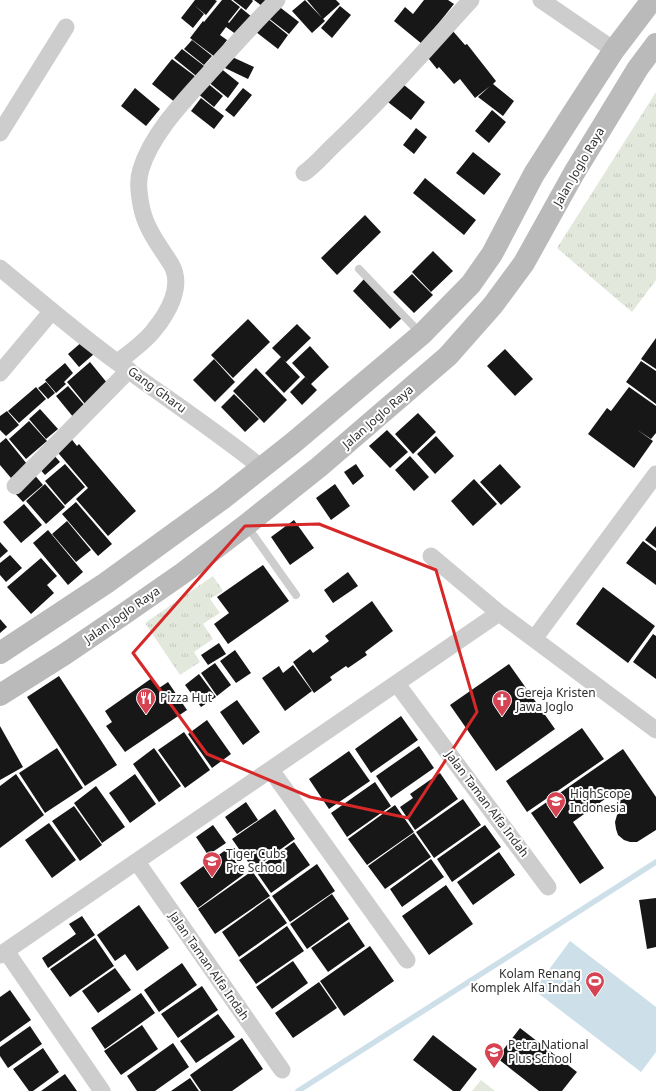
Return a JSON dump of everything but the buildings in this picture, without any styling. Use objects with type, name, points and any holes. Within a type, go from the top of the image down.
[{"type":"main road","points":[[0,653],[106,583],[222,499],[262,468],[422,334],[471,284],[492,254],[534,174],[614,50],[652,0]]},
{"type":"main road","name":"Jalan Joglo Raya","points":[[1,691],[65,654],[183,573],[319,467],[448,356],[493,304],[524,263],[574,173],[638,68],[656,44]]},
{"type":"street","points":[[15,486],[124,366],[154,331],[172,303],[176,283],[172,266],[148,227],[142,209],[138,187],[141,170],[151,145],[179,107],[250,27],[277,0]]},
{"type":"street","points":[[304,173],[310,169],[358,122],[471,0]]},
{"type":"street","points":[[541,0],[614,50]]},
{"type":"street","points":[[0,133],[66,27]]},
{"type":"street","name":"Gang Gharu","points":[[0,268],[52,311],[124,366],[262,468]]},
{"type":"street","points":[[0,373],[52,311]]},
{"type":"street","points":[[534,639],[656,474]]},
{"type":"street","points":[[431,556],[500,614],[656,730]]},
{"type":"street","points":[[102,1091],[3,953],[500,614]]},
{"type":"street","name":"Jalan Taman Alfa Indah","points":[[397,684],[548,887]]},
{"type":"street","points":[[271,770],[407,960]]},
{"type":"street","name":"Jalan Taman Alfa Indah","points":[[137,862],[282,1070]]},
{"type":"lane","points":[[359,269],[422,334]]},
{"type":"lane","points":[[246,525],[296,595]]},
{"type":"highlighted area","points":[[319,524],[436,570],[477,712],[408,818],[310,797],[207,754],[133,653],[245,526]]},
{"type":"green space","points":[[656,92],[656,280],[632,312],[557,248]]},
{"type":"green space","points":[[213,576],[223,591],[210,599],[220,613],[203,624],[213,639],[194,652],[200,662],[180,675],[145,623]]},
{"type":"green space","points":[[481,1080],[495,1091],[472,1091]]},
{"type":"water","name":"Kolam Renang Komplek Alfa Indah","points":[[570,941],[656,1007],[656,1052],[641,1072],[534,990]]},
{"type":"waterway","points":[[298,1091],[656,862]]},
{"type":"place","name":"Pizza Hut","points":[[146,715]]},
{"type":"place","name":"Gereja Kristen Jawa Joglo","points":[[502,717]]},
{"type":"place","name":"HighScope Indonesia","points":[[556,818]]},
{"type":"place","name":"Tiger Cubs Pre School","points":[[212,878]]},
{"type":"place","name":"Kolam Renang Komplek Alfa Indah","points":[[595,998]]},
{"type":"place","name":"Petra National Plus School","points":[[494,1069]]}]
